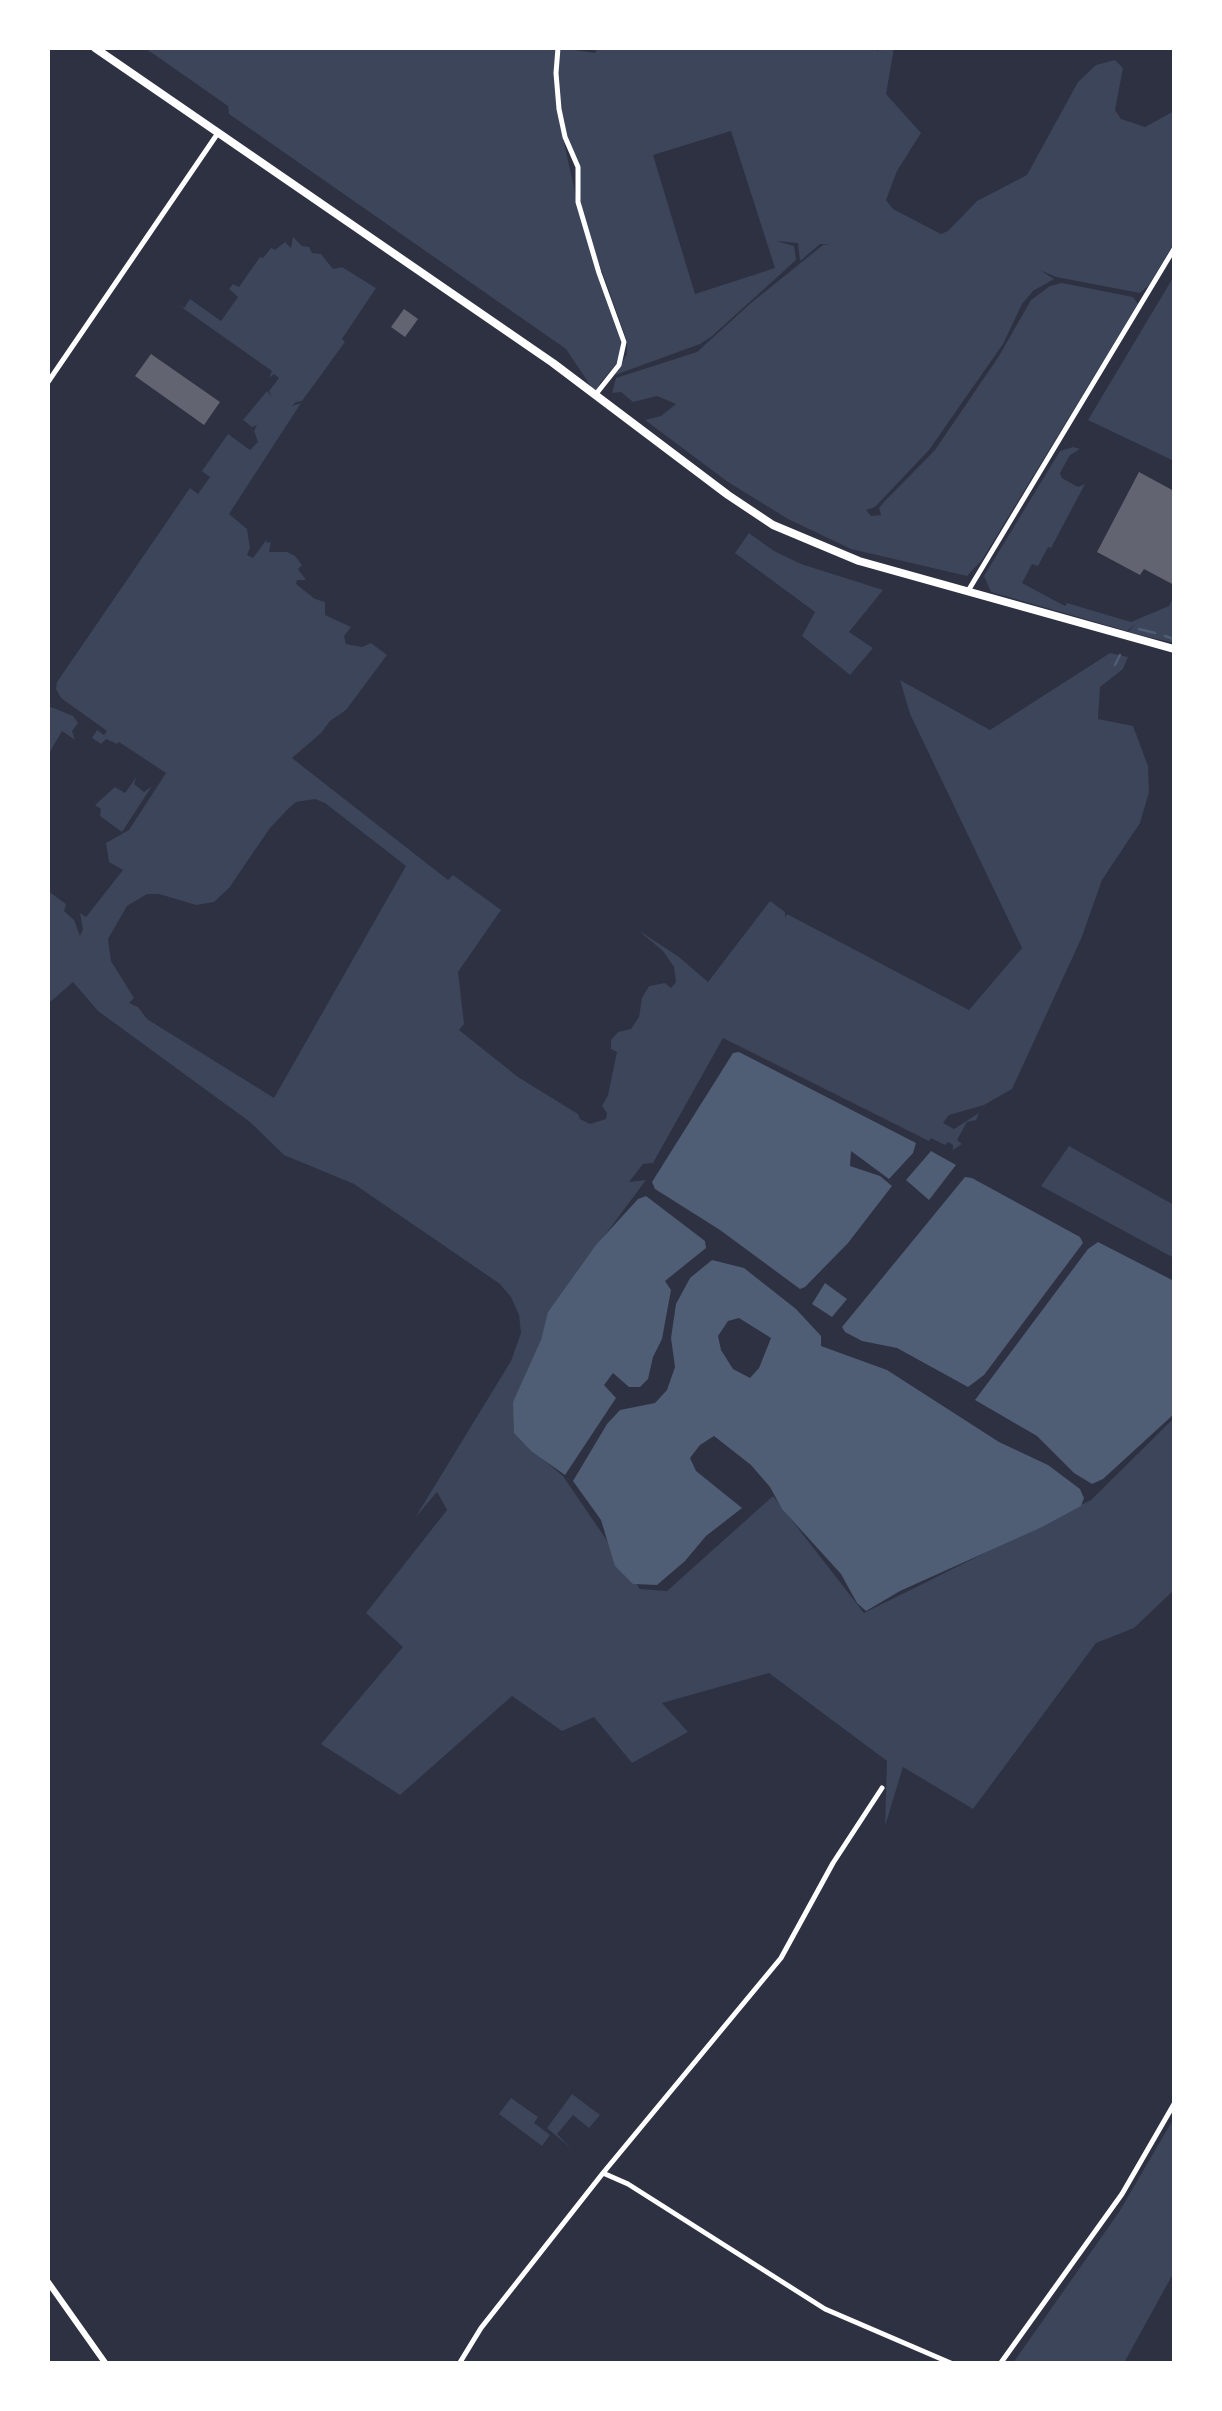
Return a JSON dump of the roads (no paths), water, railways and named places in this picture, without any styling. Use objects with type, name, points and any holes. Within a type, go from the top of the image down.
[{"type":"main road","points":[[95,48],[596,394],[773,525],[860,561],[1174,648]]},
{"type":"street","points":[[558,48],[559,108],[565,137],[578,167],[578,202],[624,342],[619,365],[596,394]]},
{"type":"street","points":[[48,382],[218,133]]},
{"type":"street","points":[[968,591],[1174,249]]},
{"type":"street","points":[[459,2364],[482,2328],[604,2173],[782,1958],[833,1863],[882,1788]]},
{"type":"street","points":[[1000,2364],[1122,2194],[1174,2104]]},
{"type":"street","points":[[604,2173],[628,2184],[825,2309],[953,2364]]},
{"type":"street","points":[[48,2282],[106,2364]]},
{"type":"waterway","points":[[1139,629],[1155,633]]},
{"type":"waterway","points":[[1165,636],[1174,639]]},
{"type":"waterway","points":[[1115,665],[1120,655]]}]
